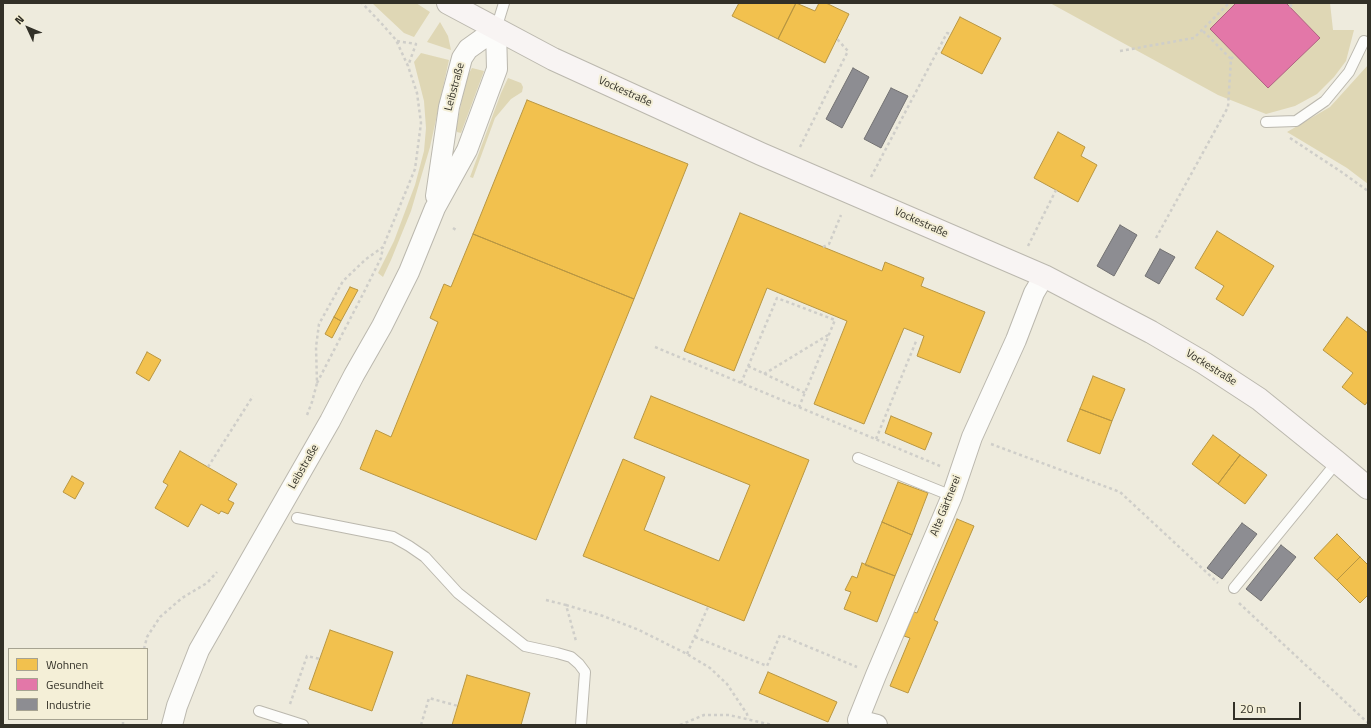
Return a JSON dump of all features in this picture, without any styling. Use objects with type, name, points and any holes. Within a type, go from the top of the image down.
[{"type":"main road","name":"Vockestraße","points":[[448,3],[553,59],[761,154],[1044,276],[1151,332],[1204,363],[1259,399],[1368,488]]},
{"type":"street","name":"Leibstraße","points":[[435,208],[448,107],[462,58],[468,49],[496,29]]},
{"type":"street","name":"Leibstraße","points":[[172,725],[177,706],[199,650],[330,421],[382,326],[409,272],[435,208],[467,150],[497,69],[496,29]]},
{"type":"street","name":"Alte Gärtnerei","points":[[877,725],[858,720],[952,496],[972,437],[1016,340],[1034,293],[1044,276]]},
{"type":"lane","points":[[496,29],[504,3]]},
{"type":"lane","points":[[1266,122],[1296,121],[1325,101],[1349,72],[1364,41]]},
{"type":"lane","points":[[858,458],[952,496]]},
{"type":"lane","points":[[1234,588],[1337,462]]},
{"type":"lane","points":[[297,518],[393,537],[425,557],[458,593],[525,646],[571,657],[585,672],[581,725]]},
{"type":"lane","points":[[259,711],[303,725]]},
{"type":"path","points":[[306,416],[312,402],[317,383],[364,294],[381,258],[383,247],[416,169],[421,122],[417,92],[408,66],[396,40],[362,3]]},
{"type":"path","points":[[1120,51],[1194,38],[1229,3]]},
{"type":"path","points":[[1290,7],[1294,3]]},
{"type":"path","points":[[1202,30],[1231,59]]},
{"type":"path","points":[[868,183],[878,161],[947,33],[950,34]]},
{"type":"path","points":[[798,153],[810,124],[848,51],[837,39]]},
{"type":"path","points":[[396,40],[416,44],[408,66]]},
{"type":"path","points":[[1156,238],[1228,107],[1231,59],[1235,55]]},
{"type":"path","points":[[1266,122],[1368,191]]},
{"type":"path","points":[[1027,247],[1056,190]]},
{"type":"path","points":[[823,247],[829,244],[841,216]]},
{"type":"path","points":[[317,383],[316,347],[319,324],[343,281],[366,259],[383,247]]},
{"type":"path","points":[[741,383],[777,298],[835,320],[799,407]]},
{"type":"path","points":[[764,374],[829,335]]},
{"type":"path","points":[[876,439],[917,339]]},
{"type":"path","points":[[655,347],[959,474]]},
{"type":"path","points":[[330,358],[334,361]]},
{"type":"path","points":[[748,366],[805,393]]},
{"type":"path","points":[[208,467],[253,396]]},
{"type":"path","points":[[972,437],[1120,492],[1224,588]]},
{"type":"path","points":[[144,648],[147,636],[160,617],[182,598],[207,583],[218,571]]},
{"type":"path","points":[[1235,599],[1368,723]]},
{"type":"path","points":[[546,600],[603,616],[639,630],[687,654],[710,668],[727,684],[747,714],[748,719]]},
{"type":"path","points":[[566,605],[585,672]]},
{"type":"path","points":[[687,654],[708,607]]},
{"type":"path","points":[[695,637],[767,666],[780,635],[876,675]]},
{"type":"path","points":[[285,719],[307,656],[320,659]]},
{"type":"path","points":[[421,725],[429,698],[458,706]]},
{"type":"path","points":[[680,725],[704,715],[729,715],[770,725]]},
{"type":"shaded area","points":[[372,3],[416,3],[430,12],[414,37],[404,33]]},
{"type":"shaded area","points":[[1050,3],[1330,3],[1333,30],[1354,30],[1346,61],[1334,77],[1317,94],[1295,106],[1266,114],[1218,95]]},
{"type":"shaded area","points":[[440,22],[448,36],[451,50],[427,42]]},
{"type":"shaded area","points":[[421,53],[449,60],[430,147],[411,211],[383,277],[378,273],[394,241],[415,185],[424,151],[426,128],[424,101],[414,62]]},
{"type":"shaded area","points":[[1368,65],[1368,184],[1347,168],[1287,132],[1330,107]]},
{"type":"shaded area","points":[[472,68],[484,71],[461,133],[457,132],[456,129],[466,78]]},
{"type":"shaded area","points":[[508,78],[521,83],[523,87],[522,92],[511,99],[495,118],[473,178],[470,177],[501,93]]},
{"type":"building: Wohnen","points":[[739,3],[796,3],[778,39],[732,16]]},
{"type":"building: Wohnen","points":[[796,3],[815,11],[819,3],[826,3],[849,14],[825,63],[778,39]]},
{"type":"building: Wohnen","points":[[960,17],[1001,38],[982,74],[941,53]]},
{"type":"building: Wohnen","points":[[527,100],[688,164],[634,299],[473,234]]},
{"type":"building: Wohnen","points":[[1058,132],[1085,147],[1081,156],[1097,165],[1078,202],[1034,178]]},
{"type":"building: Wohnen","points":[[740,213],[882,271],[885,262],[924,278],[921,286],[985,312],[960,373],[917,356],[924,336],[904,328],[864,424],[814,404],[847,321],[767,288],[734,371],[684,351]]},
{"type":"building: Wohnen","points":[[1217,231],[1274,266],[1243,316],[1216,299],[1224,286],[1195,268]]},
{"type":"building: Wohnen","points":[[473,234],[634,299],[536,540],[360,469],[376,430],[391,437],[438,322],[430,318],[444,284],[451,287]]},
{"type":"building: Wohnen","points":[[350,287],[358,290],[341,321],[334,317]]},
{"type":"building: Wohnen","points":[[334,317],[341,321],[332,338],[325,334]]},
{"type":"building: Wohnen","points":[[1347,317],[1368,333],[1368,401],[1365,405],[1342,387],[1353,373],[1323,350]]},
{"type":"building: Wohnen","points":[[147,352],[161,360],[149,381],[136,373]]},
{"type":"building: Wohnen","points":[[1093,376],[1125,389],[1112,421],[1080,409]]},
{"type":"building: Wohnen","points":[[651,396],[809,460],[744,621],[583,556],[623,459],[665,477],[644,530],[719,561],[750,485],[634,438]]},
{"type":"building: Wohnen","points":[[1080,409],[1112,421],[1100,454],[1067,441]]},
{"type":"building: Wohnen","points":[[891,416],[932,433],[925,450],[885,433]]},
{"type":"building: Wohnen","points":[[1213,435],[1240,455],[1218,484],[1192,464]]},
{"type":"building: Wohnen","points":[[180,451],[237,484],[228,500],[234,503],[228,514],[221,511],[219,514],[201,504],[188,527],[155,508],[168,485],[163,482]]},
{"type":"building: Wohnen","points":[[1240,455],[1267,475],[1245,504],[1218,484]]},
{"type":"building: Wohnen","points":[[72,476],[84,483],[75,499],[63,492]]},
{"type":"building: Wohnen","points":[[898,482],[928,493],[912,535],[882,522]]},
{"type":"building: Wohnen","points":[[957,519],[974,526],[934,620],[938,622],[908,693],[890,686],[910,638],[904,636],[914,612],[917,613]]},
{"type":"building: Wohnen","points":[[882,522],[912,535],[895,576],[865,565]]},
{"type":"building: Wohnen","points":[[1337,534],[1360,557],[1337,580],[1314,558]]},
{"type":"building: Wohnen","points":[[1360,557],[1368,565],[1368,595],[1360,603],[1337,580]]},
{"type":"building: Wohnen","points":[[862,563],[895,576],[877,622],[844,609],[851,592],[845,590],[852,576],[857,578]]},
{"type":"building: Wohnen","points":[[330,630],[393,652],[372,711],[309,689]]},
{"type":"building: Wohnen","points":[[768,672],[837,702],[828,722],[759,693]]},
{"type":"building: Wohnen","points":[[467,675],[530,693],[521,725],[452,725]]},
{"type":"building: Gesundheit","points":[[1236,3],[1286,3],[1320,38],[1268,88],[1210,29]]},
{"type":"building: Industrie","points":[[853,68],[869,77],[842,128],[826,119]]},
{"type":"building: Industrie","points":[[891,88],[908,96],[881,148],[864,139]]},
{"type":"building: Industrie","points":[[1120,225],[1137,235],[1114,276],[1097,266]]},
{"type":"building: Industrie","points":[[1160,249],[1175,257],[1159,284],[1145,276]]},
{"type":"building: Industrie","points":[[1242,523],[1257,534],[1222,579],[1207,568]]},
{"type":"building: Industrie","points":[[1281,545],[1296,557],[1261,601],[1246,589]]}]
